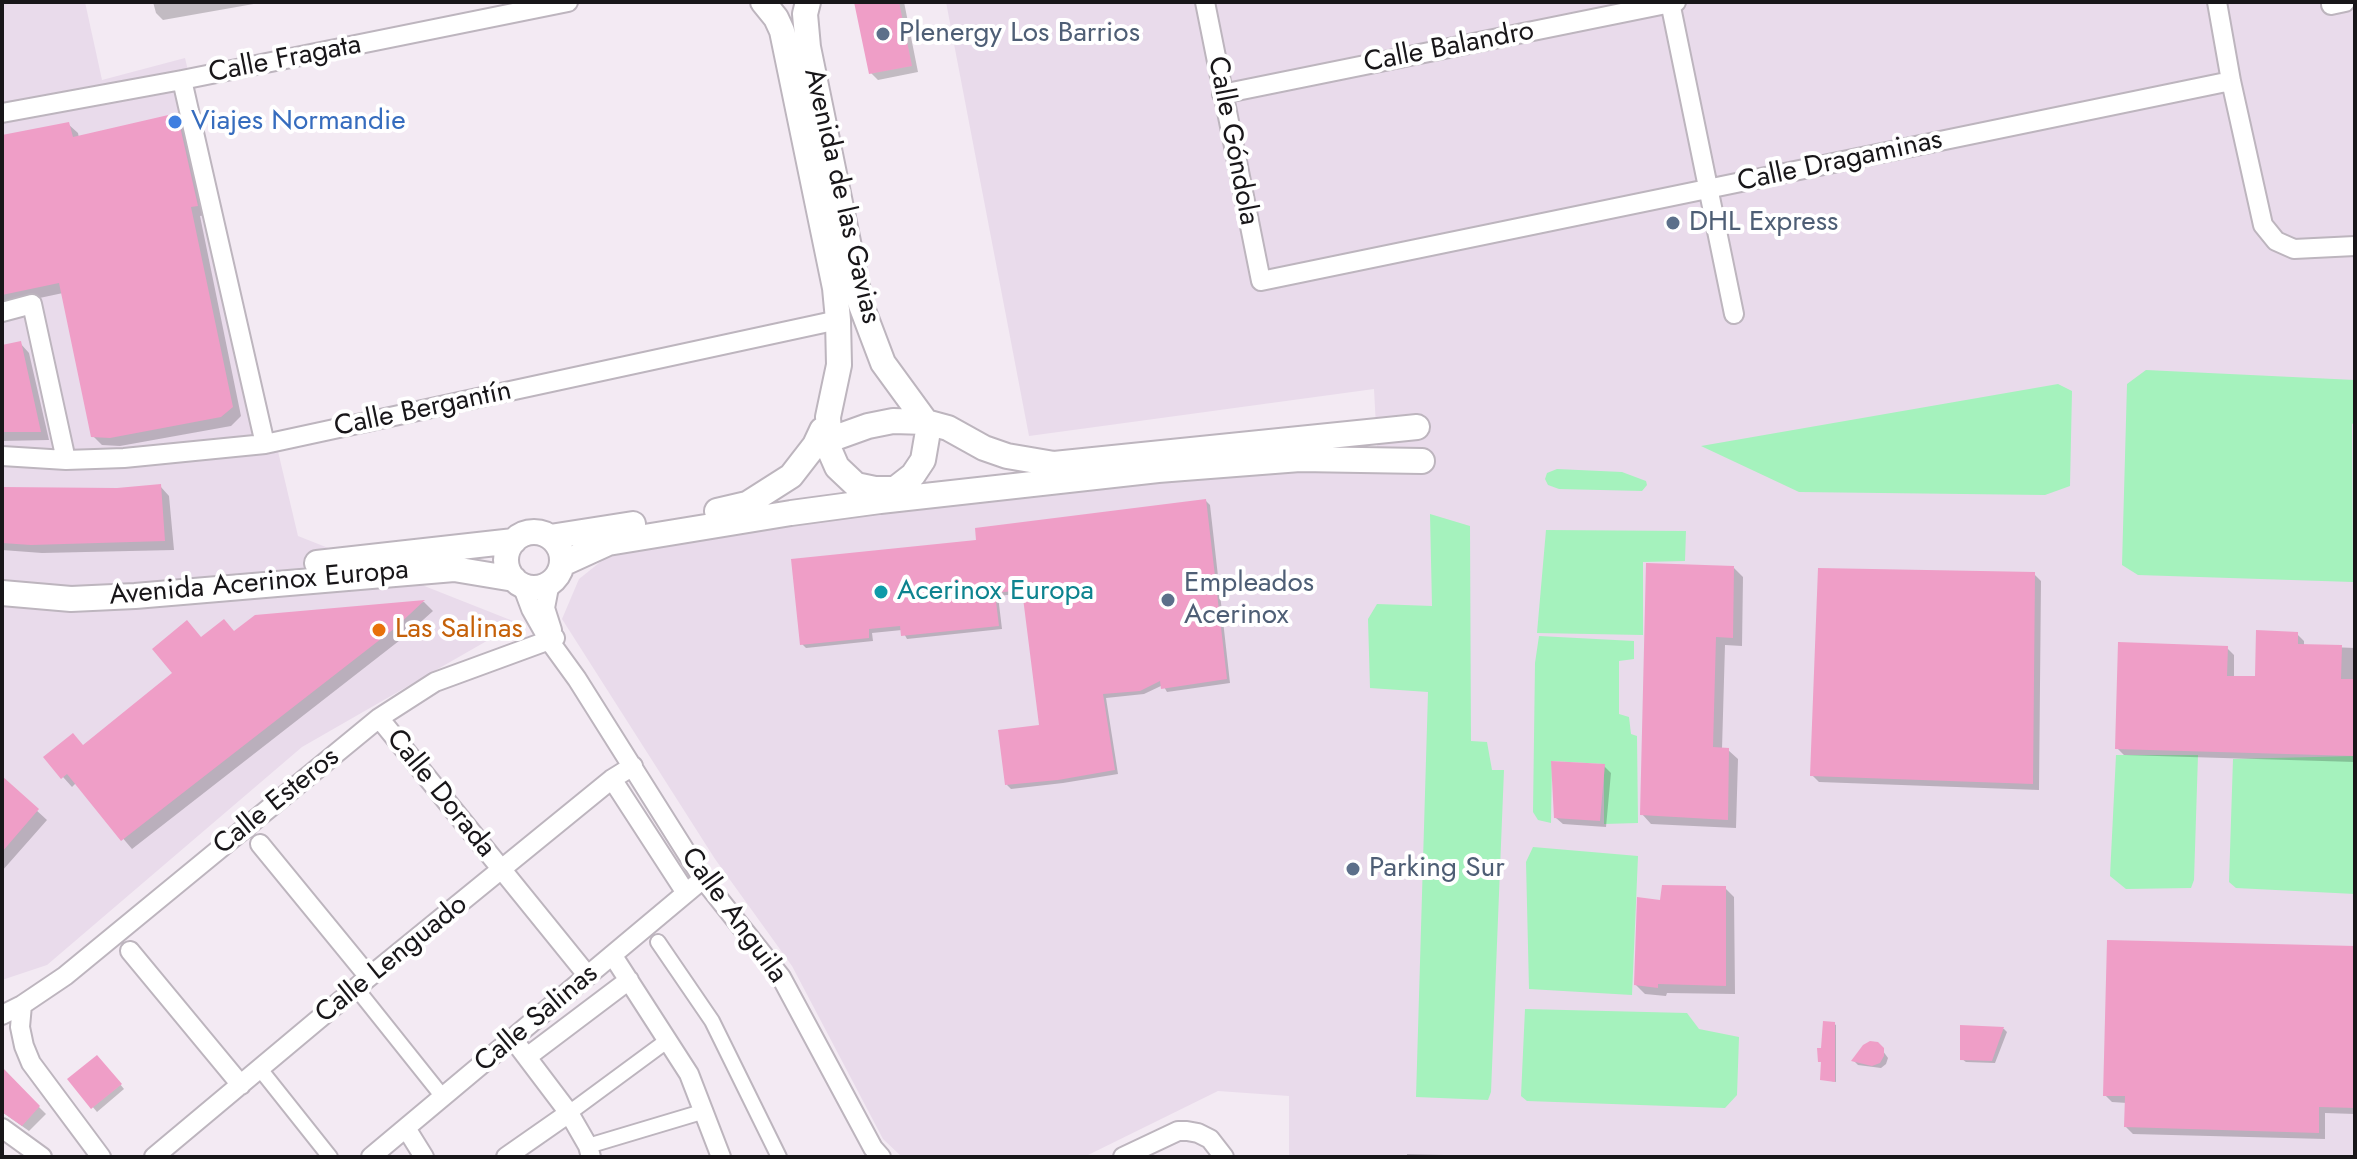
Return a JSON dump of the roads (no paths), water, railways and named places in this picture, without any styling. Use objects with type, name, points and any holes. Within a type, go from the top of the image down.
[{"type":"street","name":"Calle Fragata","points":[[2,113],[568,2]]},
{"type":"street","name":"Avenida de las Gavias","points":[[763,2],[782,31],[835,288],[839,365],[823,434]]},
{"type":"street","name":"Avenida de las Gavias","points":[[808,2],[805,14],[808,47],[861,305],[883,363],[926,422]]},
{"type":"street","name":"Calle Góndola","points":[[1205,2],[1261,281]]},
{"type":"street","points":[[1672,2],[1734,314]]},
{"type":"street","name":"Calle Balandro","points":[[1222,94],[1672,2]]},
{"type":"street","points":[[2217,2],[2259,215],[2268,233],[2276,241],[2294,249],[2355,246]]},
{"type":"street","points":[[182,80],[265,444]]},
{"type":"street","name":"Calle Dragaminas","points":[[1261,281],[2231,81]]},
{"type":"street","points":[[2,312],[32,304],[66,460]]},
{"type":"street","name":"Calle Bergantín","points":[[2,456],[66,460],[124,458],[265,444],[838,320]]},
{"type":"street","points":[[1417,427],[1054,464],[1007,456],[984,448],[948,428],[926,422],[893,421],[823,434],[791,476],[768,492],[735,508],[550,537],[527,533],[514,541],[506,560],[518,582],[537,587],[608,543],[880,501],[1158,470],[1300,459],[1422,461]]},
{"type":"street","points":[[746,521],[793,505],[895,489],[913,475],[923,460],[927,444],[926,422]]},
{"type":"street","points":[[823,434],[837,467],[847,478],[865,488],[895,489],[1013,480],[1036,484]]},
{"type":"street","points":[[550,537],[560,548],[556,573]]},
{"type":"street","name":"Avenida Acerinox Europa","points":[[2,590],[133,585],[514,541]]},
{"type":"street","name":"Avenida Acerinox Europa","points":[[2,590],[71,599],[454,569],[518,582]]},
{"type":"street","name":"Calle Anguila","points":[[551,638],[545,608],[556,573]]},
{"type":"street","name":"Calle Anguila","points":[[518,582],[703,879],[781,977],[872,1154]]},
{"type":"street","name":"Calle Esteros","points":[[2,1015],[65,976],[379,718],[435,682],[551,638]]},
{"type":"street","name":"Calle Dorada","points":[[379,718],[588,976]]},
{"type":"street","name":"Calle Lenguado","points":[[165,1154],[362,982],[612,779],[633,766]]},
{"type":"street","name":"Calle Anguila","points":[[612,779],[686,893]]},
{"type":"street","points":[[260,844],[443,1097]]},
{"type":"street","name":"Calle Salinas","points":[[371,1157],[703,879]]},
{"type":"street","points":[[658,942],[712,1021],[779,1157]]},
{"type":"street","points":[[130,951],[241,1085]]},
{"type":"street","points":[[613,956],[689,1074],[721,1157]]},
{"type":"street","points":[[527,1057],[629,980]]},
{"type":"street","points":[[2,1006],[22,1005],[20,1027],[31,1063],[101,1157]]},
{"type":"street","points":[[513,1039],[569,1113],[590,1151],[705,1111]]},
{"type":"street","points":[[506,1157],[668,1040]]},
{"type":"street","points":[[260,1069],[330,1157]]},
{"type":"street","points":[[2,1128],[42,1157]]},
{"type":"street","points":[[406,1128],[424,1157]]},
{"type":"street","points":[[1123,1157],[1178,1131],[1198,1133],[1210,1139],[1224,1157]]},
{"type":"place","name":"Plenergy Los Barrios","points":[[883,34]]},
{"type":"place","name":"Viajes Normandie","points":[[175,122]]},
{"type":"place","name":"DHL Express","points":[[1673,223]]},
{"type":"place","name":"Acerinox Europa","points":[[881,592]]},
{"type":"place","name":"Empleados Acerinox","points":[[1168,600]]},
{"type":"place","name":"Las Salinas","points":[[379,630]]},
{"type":"place","name":"Parking Sur","points":[[1353,869]]}]
